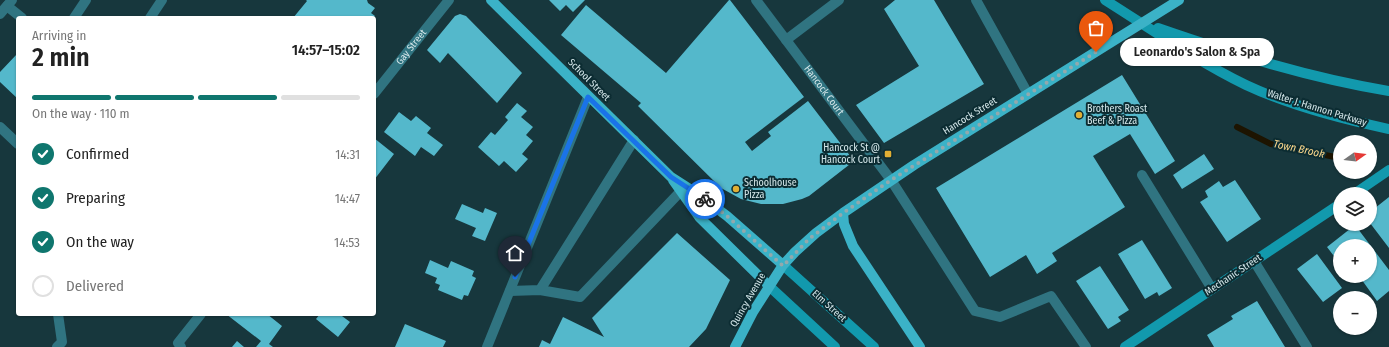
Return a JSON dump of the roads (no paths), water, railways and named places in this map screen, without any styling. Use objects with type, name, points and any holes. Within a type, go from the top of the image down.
[{"type":"main road","name":"School Street","points":[[491,0],[671,177],[699,195],[727,216],[783,266]]},
{"type":"main road","name":"Hancock Street","points":[[783,266],[809,239],[843,213],[891,180],[1179,0]]},
{"type":"main road","name":"School Street","points":[[671,177],[680,192],[700,218],[769,286]]},
{"type":"main road","points":[[843,213],[844,224],[853,246],[920,347]]},
{"type":"main road","name":"Quincy Avenue","points":[[735,347],[753,312],[783,266]]},
{"type":"street","points":[[75,16],[86,0]]},
{"type":"street","points":[[151,16],[162,0]]},
{"type":"street","name":"Gay Street","points":[[376,91],[448,0]]},
{"type":"street","name":"Hancock Court","points":[[756,0],[891,180],[975,311],[1000,317],[1051,296],[1086,347]]},
{"type":"street","points":[[786,40],[839,0]]},
{"type":"street","points":[[976,0],[1028,94]]},
{"type":"street","name":"Walter J. Hannon Parkway","points":[[1105,0],[1209,65],[1247,85],[1267,94],[1340,117],[1389,130]]},
{"type":"street","points":[[0,14],[10,3],[20,16]]},
{"type":"street","name":"Walter J. Hannon Parkway","points":[[1142,23],[1312,76],[1389,91]]},
{"type":"street","points":[[487,347],[588,97]]},
{"type":"street","points":[[0,126],[16,142]]},
{"type":"street","points":[[540,290],[634,140]]},
{"type":"street","points":[[1364,187],[1389,170]]},
{"type":"street","points":[[1142,175],[1212,289]]},
{"type":"street","points":[[510,291],[540,290],[580,297],[680,192]]},
{"type":"street","name":"Mechanic Street","points":[[1125,347],[1333,209]]},
{"type":"street","points":[[1254,261],[1307,347]]},
{"type":"street","name":"Elm Street","points":[[783,266],[874,347]]},
{"type":"street","points":[[769,286],[834,347]]},
{"type":"street","points":[[57,347],[62,342],[58,316]]},
{"type":"street","points":[[181,347],[178,342],[199,316]]},
{"type":"waterway","name":"Town Brook","points":[[1237,127],[1271,144],[1333,157]]},
{"type":"place","name":"Leonardo's Salon & Spa","points":[[1096,52]]},
{"type":"place","name":"Brothers Roast Beef & Pizza","points":[[1079,115]]},
{"type":"place","name":"Hancock St @ Hancock Court","points":[[888,154]]},
{"type":"place","name":"Schoolhouse Pizza","points":[[736,189]]}]
